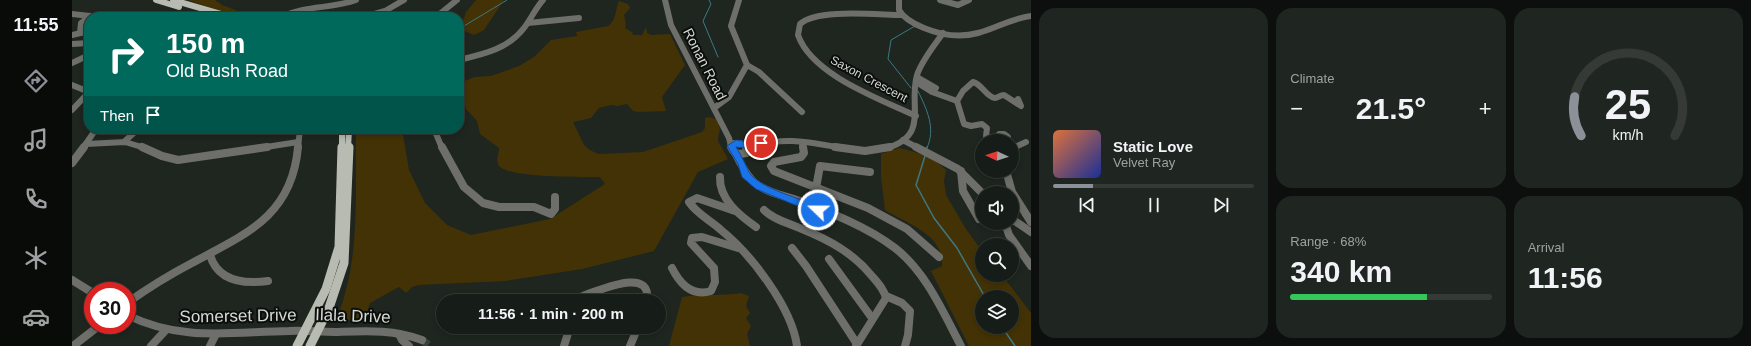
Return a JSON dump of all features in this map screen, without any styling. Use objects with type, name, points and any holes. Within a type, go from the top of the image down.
[{"type":"main road","points":[[156,0],[196,12]]},
{"type":"main road","points":[[173,0],[209,12]]},
{"type":"main road","points":[[297,346],[326,289],[339,247],[342,134]]},
{"type":"main road","points":[[310,346],[337,290],[344,263],[349,134]]},
{"type":"street","points":[[292,12],[341,6],[356,0]]},
{"type":"street","points":[[382,12],[404,0]]},
{"type":"street","points":[[442,12],[457,0]]},
{"type":"street","points":[[464,59],[507,45],[517,37],[543,0]]},
{"type":"street","name":"Ronan Road","points":[[666,0],[671,25],[734,147]]},
{"type":"street","points":[[714,108],[729,97],[747,65],[731,24],[739,0]]},
{"type":"street","points":[[899,0],[898,6],[902,15],[916,24],[943,33],[960,35],[973,34],[1004,21],[1031,16]]},
{"type":"street","points":[[940,0],[958,5],[969,0]]},
{"type":"street","points":[[72,14],[84,15]]},
{"type":"street","name":"Saxon Crescent","points":[[902,15],[818,16],[801,22],[798,27],[797,34],[810,55],[822,67],[916,116]]},
{"type":"street","points":[[528,23],[579,18]]},
{"type":"street","points":[[80,33],[80,26],[84,21]]},
{"type":"street","points":[[72,26],[80,26]]},
{"type":"street","points":[[72,34],[84,32]]},
{"type":"street","points":[[734,147],[748,149],[761,143],[778,142],[802,143],[874,151],[891,147],[902,140],[914,129],[916,116],[916,80],[922,64],[943,33]]},
{"type":"street","points":[[72,44],[84,43]]},
{"type":"street","points":[[72,63],[84,57]]},
{"type":"street","points":[[747,65],[759,72],[802,112]]},
{"type":"street","points":[[916,80],[937,88],[947,97]]},
{"type":"street","points":[[916,80],[932,92],[957,101]]},
{"type":"street","points":[[986,134],[987,128],[982,124],[972,126],[966,125],[963,122],[957,101],[963,91],[972,82],[983,86],[993,98],[1006,96],[1016,105],[1021,106],[1018,99]]},
{"type":"street","points":[[72,85],[84,90]]},
{"type":"street","points":[[72,116],[74,109],[84,98]]},
{"type":"street","points":[[72,162],[93,134]]},
{"type":"street","points":[[124,142],[133,134]]},
{"type":"street","points":[[136,297],[177,270],[210,255],[251,230],[278,204],[292,182],[299,134]]},
{"type":"street","points":[[436,134],[456,173],[470,194],[479,202],[499,208],[535,207],[551,214],[555,209],[555,197]]},
{"type":"street","points":[[902,140],[961,171],[975,186]]},
{"type":"street","points":[[86,144],[124,142],[138,145],[166,158],[178,160],[298,142]]},
{"type":"street","points":[[1019,145],[1026,142]]},
{"type":"street","points":[[802,143],[804,153],[801,157],[774,162],[772,163],[772,168],[777,173],[868,208],[895,222],[917,237],[939,257]]},
{"type":"street","points":[[734,147],[748,149]]},
{"type":"street","points":[[734,147],[746,174],[759,186],[863,228],[889,243],[904,256],[917,271],[961,346]]},
{"type":"street","points":[[742,164],[748,149]]},
{"type":"street","points":[[816,188],[819,182],[818,171],[820,166],[870,172]]},
{"type":"street","points":[[961,171],[961,180],[965,196],[975,213]]},
{"type":"street","points":[[720,177],[722,189],[734,211]]},
{"type":"street","points":[[1009,178],[1012,192],[1031,222]]},
{"type":"street","points":[[756,227],[734,211],[697,198],[692,199],[689,202],[722,230],[763,276],[788,318],[796,335],[796,346]]},
{"type":"street","points":[[764,210],[770,216],[829,240],[845,249],[867,269],[886,296],[902,302],[910,311],[908,336],[905,346]]},
{"type":"street","points":[[1019,224],[1031,232]]},
{"type":"street","points":[[1007,230],[1009,236],[1031,266]]},
{"type":"street","points":[[672,268],[677,279],[684,286],[694,292],[708,292],[711,291],[714,282],[714,267],[707,257],[691,243],[692,238],[702,237],[738,248]]},
{"type":"street","points":[[792,248],[856,345],[886,296]]},
{"type":"street","points":[[210,255],[214,267],[238,282],[247,284],[268,281]]},
{"type":"street","points":[[829,259],[872,318]]},
{"type":"street","points":[[72,280],[84,287]]},
{"type":"street","points":[[590,294],[631,282],[639,283],[644,287],[648,294]]},
{"type":"street","name":"Somerset Drive","points":[[136,320],[142,324],[165,331],[183,334],[306,330]]},
{"type":"street","name":"Ilala Drive","points":[[306,330],[373,329],[408,334],[427,344]]},
{"type":"street","points":[[151,346],[165,331]]},
{"type":"street","points":[[73,346],[88,334]]},
{"type":"street","points":[[210,346],[216,334]]},
{"type":"street","name":"Ilala Drive","points":[[400,334],[402,340],[409,346]]},
{"type":"street","points":[[564,346],[568,334]]},
{"type":"street","points":[[630,346],[635,334]]},
{"type":"shaded area","points":[[188,0],[215,0],[222,5],[241,12],[223,12]]},
{"type":"shaded area","points":[[476,0],[504,0],[484,30],[474,35],[464,31],[464,18],[466,12]]},
{"type":"shaded area","points":[[619,1],[628,4],[630,8],[624,15],[626,24],[625,28],[632,32],[633,35],[642,35],[646,27],[647,33],[651,35],[670,34],[685,65],[662,97],[666,111],[638,112],[633,111],[627,104],[617,106],[611,105],[599,108],[591,118],[573,122],[584,145],[598,154],[643,152],[702,132],[705,128],[705,118],[709,117],[716,119],[718,123],[720,129],[718,141],[728,159],[698,172],[654,251],[582,269],[505,281],[418,285],[412,287],[406,293],[399,287],[370,303],[366,316],[362,320],[341,320],[338,315],[345,293],[354,247],[356,134],[403,134],[409,170],[425,203],[447,225],[471,235],[550,219],[605,184],[600,177],[531,175],[505,170],[499,166],[497,159],[499,148],[480,134],[477,121],[466,109],[464,102],[464,81],[475,77],[491,76],[519,66],[534,57],[551,40],[577,36],[576,32],[608,26],[613,21]]},
{"type":"shaded area","points":[[899,148],[930,158],[946,170],[944,181],[946,195],[975,241],[975,282],[1007,282],[1013,290],[975,290],[975,334],[1019,334],[1019,297],[1031,313],[1031,346],[969,346],[931,271],[942,266],[941,255],[937,246],[931,238],[922,231],[885,210],[881,178],[881,154]]},
{"type":"shaded area","points":[[741,293],[749,296],[746,306],[750,313],[746,318],[751,326],[747,334],[750,346],[669,346],[682,297]]},
{"type":"waterway","points":[[464,26],[507,0]]},
{"type":"waterway","points":[[709,0],[711,4],[703,21],[718,57]]},
{"type":"waterway","points":[[911,88],[888,59],[891,40],[915,26]]},
{"type":"waterway","points":[[918,91],[929,119],[931,133],[927,148]]},
{"type":"waterway","points":[[925,156],[916,185],[934,218],[957,248],[981,290]]},
{"type":"waterway","points":[[1007,334],[1015,346]]},
{"type":"tunnel","points":[[422,340],[429,345]]},
{"type":"route","points":[[761,143],[754,146],[742,143],[732,144],[732,149],[742,164],[743,171],[759,186],[818,210]]}]
